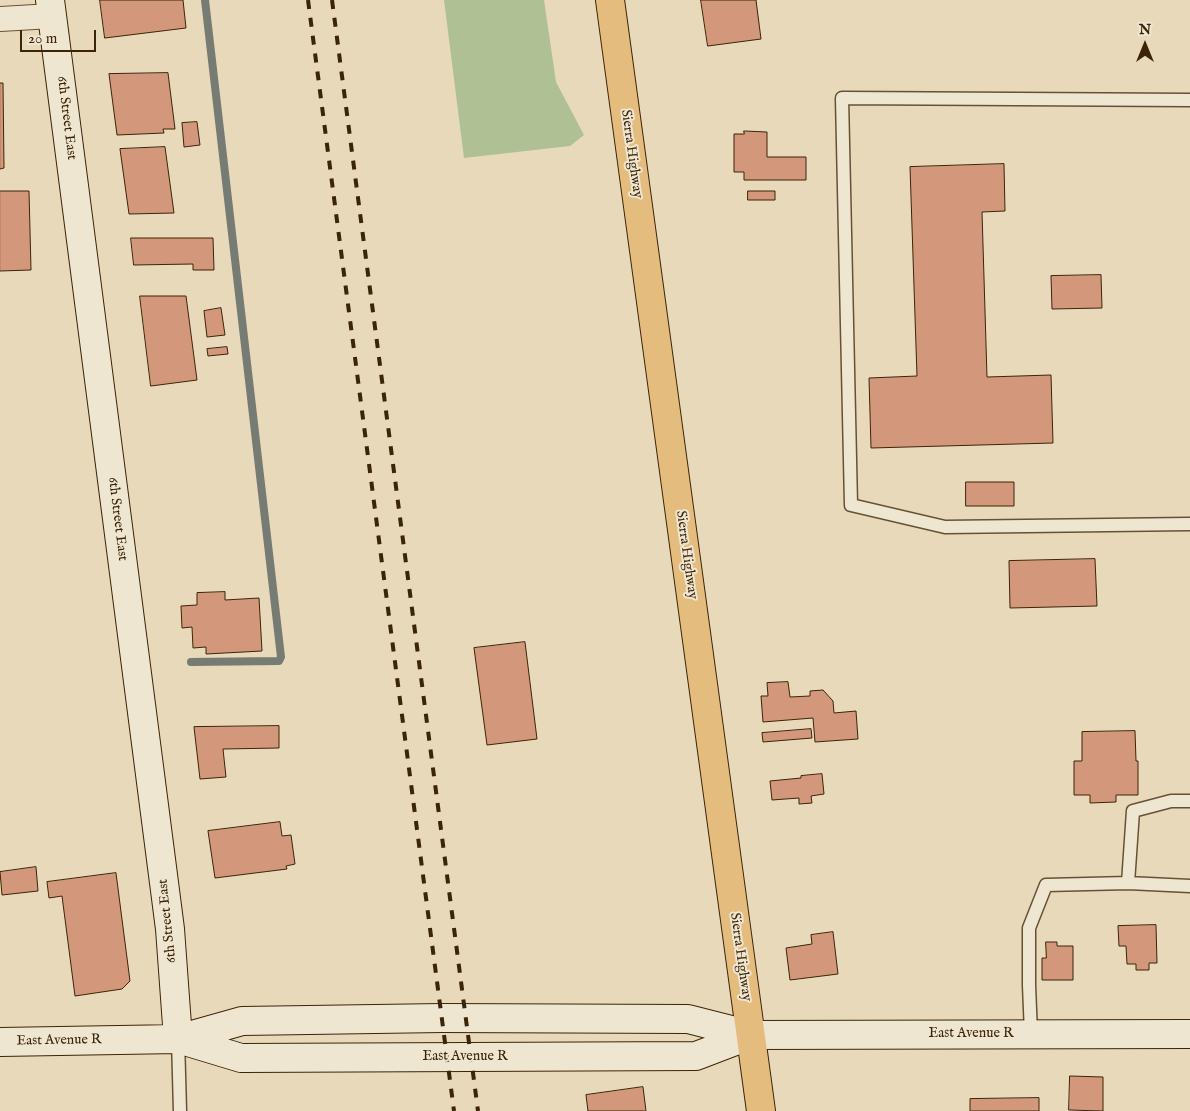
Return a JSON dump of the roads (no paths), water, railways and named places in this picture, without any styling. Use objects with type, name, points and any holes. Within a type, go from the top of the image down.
[{"type":"highway","name":"Sierra Highway","points":[[610,0],[761,1111]]},
{"type":"street","points":[[0,19],[51,8]]},
{"type":"street","name":"6th Street East","points":[[51,8],[170,929],[178,1040]]},
{"type":"street","name":"East Avenue R","points":[[0,1042],[178,1040],[242,1021],[442,1018],[688,1019],[751,1035],[1190,1034]]},
{"type":"street","name":"East Avenue R","points":[[178,1040],[241,1058],[696,1056],[751,1035]]},
{"type":"lane","points":[[1190,100],[842,98],[851,505],[945,527],[1190,524]]},
{"type":"lane","points":[[1128,883],[1133,811],[1170,802],[1190,801]]},
{"type":"lane","points":[[1031,1034],[1029,928],[1046,885],[1128,883],[1190,886]]},
{"type":"lane","points":[[178,1040],[180,1111]]},
{"type":"waterway","points":[[191,662],[279,661],[281,657],[205,0]]},
{"type":"railway","points":[[308,0],[454,1111]]},
{"type":"railway","points":[[332,0],[478,1111]]}]
